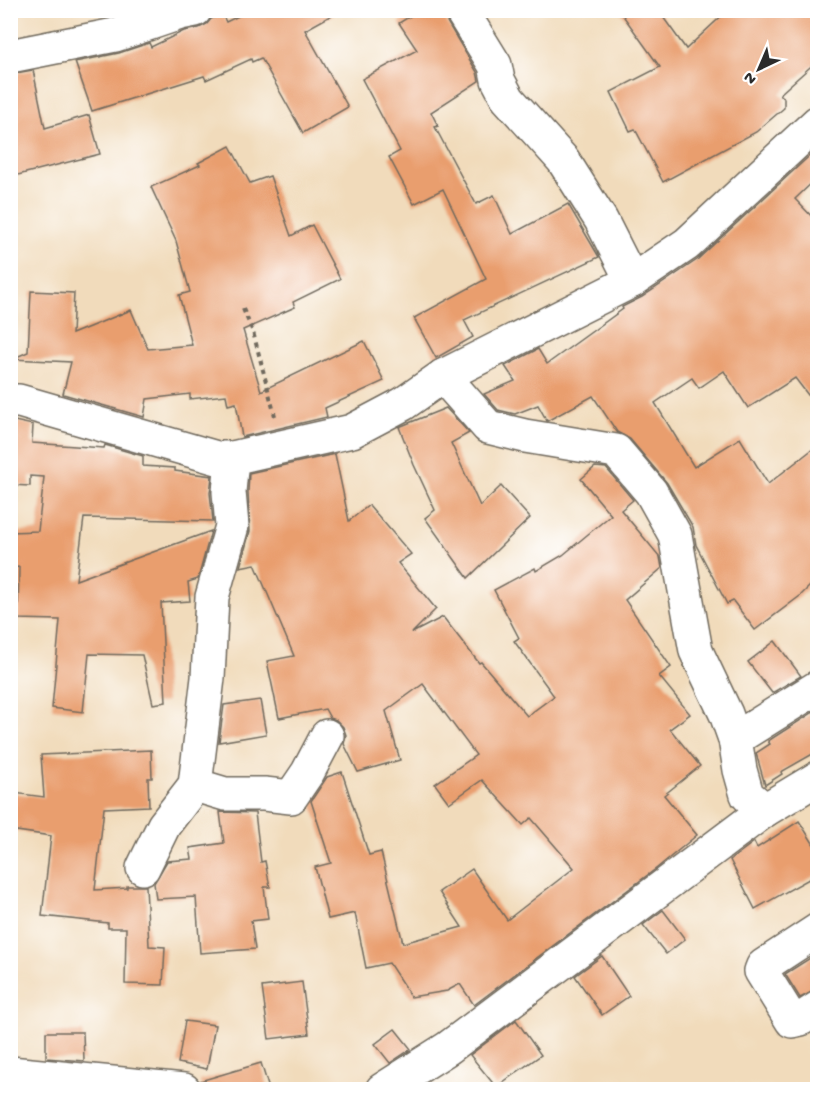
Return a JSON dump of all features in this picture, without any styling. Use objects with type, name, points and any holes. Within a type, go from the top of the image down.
[{"type":"street","points":[[10,56],[115,35],[195,10]]},
{"type":"street","points":[[461,10],[495,65],[498,80],[508,99],[564,160],[601,220],[632,281]]},
{"type":"street","points":[[13,393],[218,458],[232,458],[352,430],[403,404],[443,376],[632,281],[687,244],[818,122]]},
{"type":"street","points":[[443,376],[488,427],[525,436],[616,451],[651,492],[675,535],[696,651],[726,714],[735,739],[747,795],[765,810]]},
{"type":"street","points":[[143,868],[164,825],[195,785],[208,678],[212,597],[232,526],[229,492],[232,458]]},
{"type":"street","points":[[735,739],[818,687]]},
{"type":"street","points":[[195,785],[225,794],[291,797],[308,772],[327,736]]},
{"type":"street","points":[[382,1089],[447,1048],[765,810],[818,778]]},
{"type":"street","points":[[818,930],[763,966],[761,970],[792,1021],[801,1019],[818,1008]]},
{"type":"street","points":[[10,1073],[184,1089]]},
{"type":"path","points":[[243,309],[254,332],[282,446]]},
{"type":"building","points":[[251,10],[341,10],[305,30],[348,107],[303,133],[261,58],[252,62],[251,59],[206,80],[204,76],[92,111],[75,62],[119,53],[149,43],[151,47],[184,31],[199,28],[222,14],[226,22]]},
{"type":"building","points":[[420,10],[440,10],[477,72],[479,81],[431,112],[438,126],[435,127],[476,204],[494,195],[512,234],[568,204],[599,257],[464,320],[473,337],[436,358],[414,318],[486,279],[443,189],[414,204],[389,157],[400,151],[362,79],[417,50],[399,23]]},
{"type":"building","points":[[619,10],[658,10],[686,49],[728,10],[818,10],[818,60],[780,94],[784,98],[784,108],[756,132],[663,182],[635,129],[630,131],[611,92],[660,67]]},
{"type":"building","points":[[33,70],[45,128],[89,115],[100,154],[10,177],[10,74]]},
{"type":"building","points":[[230,146],[250,183],[270,176],[291,236],[312,225],[340,279],[293,302],[295,307],[243,330],[261,391],[364,341],[384,381],[325,408],[327,417],[242,437],[236,403],[228,405],[226,395],[190,399],[190,394],[147,399],[144,417],[63,394],[71,362],[12,359],[28,352],[31,291],[74,293],[72,334],[131,310],[148,349],[192,345],[179,295],[190,292],[176,241],[151,187],[200,165],[198,163]]},
{"type":"building","points":[[818,148],[818,177],[795,199],[818,223],[818,408],[795,378],[748,408],[724,371],[699,388],[692,378],[655,403],[694,467],[740,438],[768,484],[818,445],[818,578],[800,596],[755,630],[733,601],[727,604],[696,545],[693,527],[667,483],[630,439],[617,432],[593,396],[547,421],[538,405],[515,414],[498,410],[484,394],[515,381],[505,366],[538,349],[547,364],[623,309],[622,307],[642,297],[697,260]]},
{"type":"building","points":[[446,408],[469,433],[451,443],[480,506],[501,486],[530,518],[468,578],[425,518],[435,510],[399,427]]},
{"type":"building","points":[[10,420],[33,425],[32,443],[104,448],[105,445],[143,456],[143,466],[175,468],[175,471],[212,476],[210,493],[213,521],[84,518],[76,580],[211,531],[198,579],[188,582],[190,601],[161,603],[166,702],[153,704],[142,655],[89,654],[83,712],[52,708],[60,620],[18,619],[19,567],[10,568],[10,532],[38,531],[44,477],[30,476],[30,486],[10,485]]},
{"type":"building","points":[[335,454],[349,521],[369,505],[411,554],[398,563],[436,609],[412,633],[443,617],[479,663],[481,662],[527,716],[554,696],[514,641],[519,638],[494,590],[535,568],[536,571],[563,555],[611,515],[581,479],[595,467],[606,468],[633,500],[621,510],[660,557],[662,568],[625,600],[671,667],[659,676],[690,714],[670,729],[700,766],[664,795],[697,835],[657,868],[474,1005],[460,984],[447,991],[411,997],[389,963],[366,968],[355,913],[328,919],[315,867],[331,863],[311,801],[327,777],[342,772],[369,855],[381,852],[403,943],[462,927],[439,892],[472,869],[507,920],[574,868],[531,818],[523,825],[482,780],[449,803],[435,784],[476,755],[423,684],[386,711],[400,760],[358,772],[344,744],[346,735],[343,727],[330,718],[325,709],[279,718],[267,661],[294,656],[255,564],[240,567],[250,531],[249,473]]},
{"type":"building","points":[[775,641],[801,676],[772,693],[748,662]]},
{"type":"building","points":[[260,700],[266,734],[219,742],[224,705]]},
{"type":"building","points":[[818,709],[818,751],[781,772],[782,774],[765,785],[756,753],[770,744],[768,741]]},
{"type":"building","points":[[151,750],[152,778],[148,778],[149,806],[104,808],[95,890],[146,886],[149,946],[165,947],[163,985],[125,984],[126,928],[108,928],[108,923],[42,916],[51,836],[10,830],[14,793],[44,797],[41,755]]},
{"type":"building","points":[[220,812],[255,813],[261,862],[265,861],[270,887],[264,887],[268,919],[251,921],[255,949],[200,953],[196,897],[156,899],[154,883],[167,861],[192,859],[190,848],[224,843]]},
{"type":"building","points":[[799,821],[818,851],[818,874],[755,909],[730,860],[754,842],[757,848]]},
{"type":"building","points":[[663,910],[685,939],[666,954],[643,925]]},
{"type":"building","points":[[818,953],[818,989],[800,998],[785,974]]},
{"type":"building","points":[[602,956],[629,996],[602,1015],[575,976]]},
{"type":"building","points":[[302,982],[309,1034],[269,1039],[262,987]]},
{"type":"building","points":[[516,1020],[541,1055],[496,1087],[470,1055]]},
{"type":"building","points":[[185,1021],[215,1025],[207,1069],[178,1063]]},
{"type":"building","points":[[395,1029],[411,1049],[390,1063],[375,1044]]},
{"type":"building","points":[[46,1032],[83,1032],[84,1061],[46,1058]]},
{"type":"building","points":[[261,1063],[269,1089],[202,1089],[200,1081]]}]
